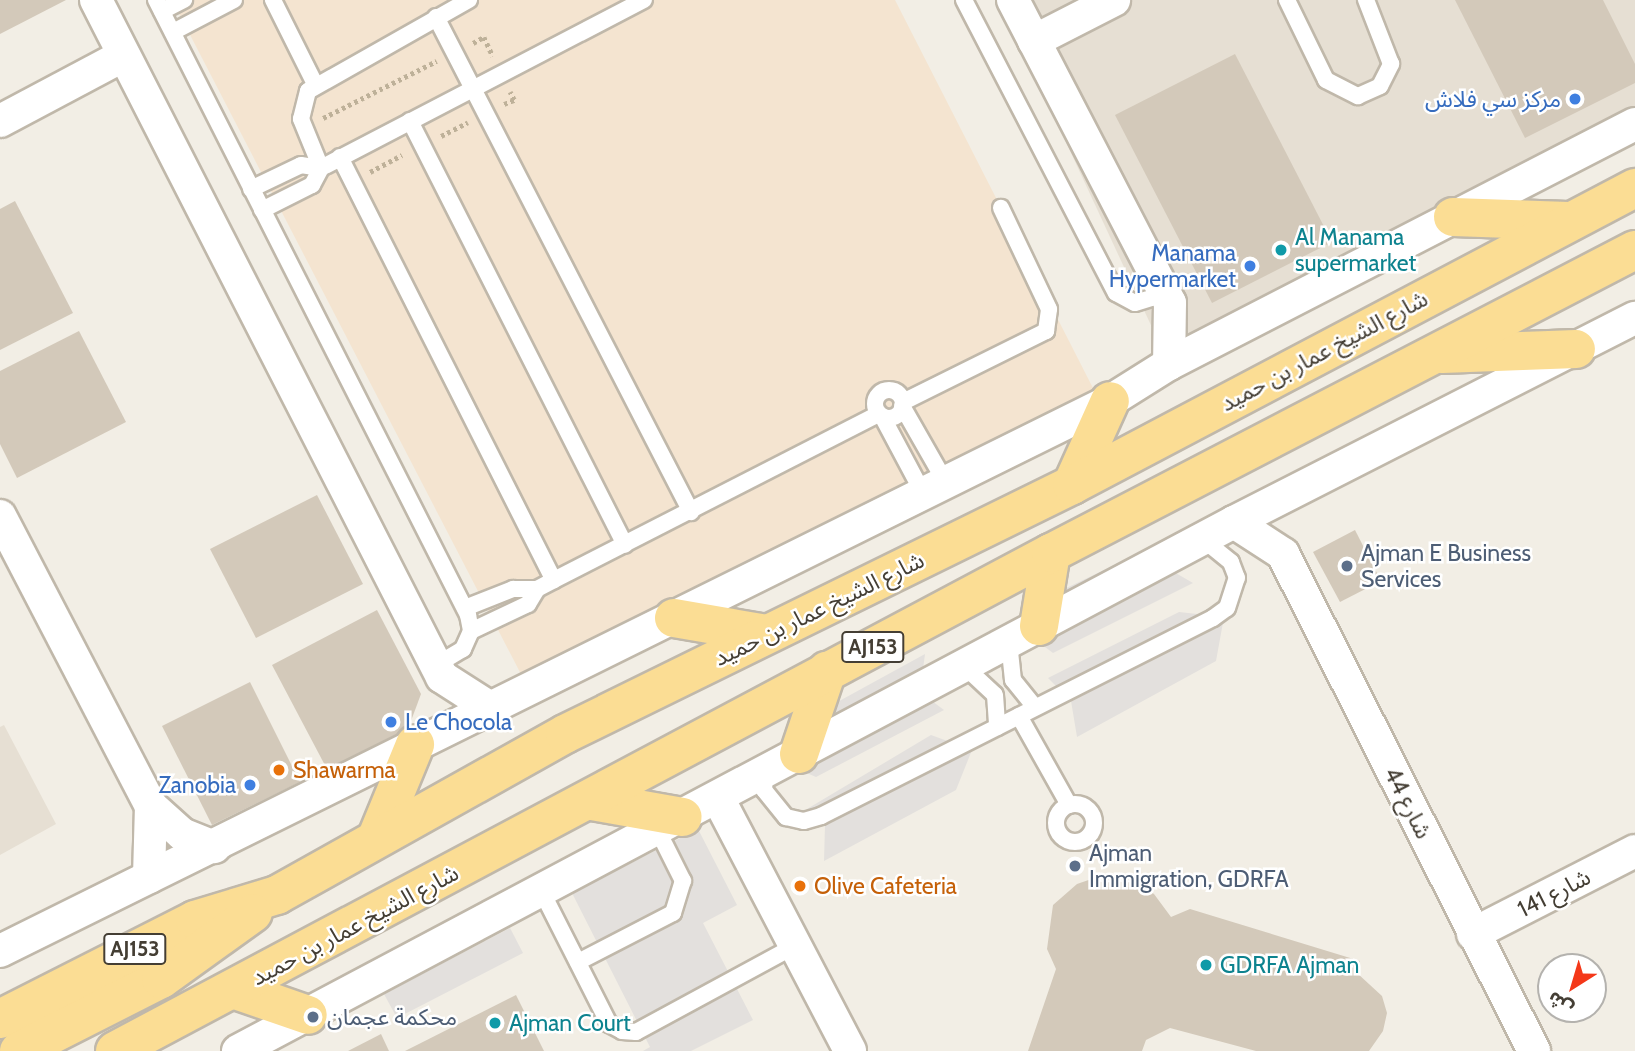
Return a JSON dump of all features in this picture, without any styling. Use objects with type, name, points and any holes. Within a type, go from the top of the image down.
[{"type":"main road","name":"شارع الشيخ عمار بن حميد","points":[[5,1013],[185,925],[277,895],[376,837],[767,634],[1072,485],[1635,188]]},
{"type":"main road","points":[[1453,217],[1570,221]]},
{"type":"main road","name":"شارع الشيخ عمار بن حميد","points":[[116,1051],[592,801],[827,671],[1430,354],[1635,250]]},
{"type":"main road","points":[[1430,354],[1576,349]]},
{"type":"main road","points":[[1072,485],[1110,401]]},
{"type":"main road","points":[[1024,634],[1051,553]]},
{"type":"main road","points":[[674,618],[767,634]]},
{"type":"main road","points":[[799,754],[827,671]]},
{"type":"main road","points":[[376,837],[427,738]]},
{"type":"main road","points":[[592,801],[671,824]]},
{"type":"main road","points":[[19,1051],[161,979],[277,895]]},
{"type":"main road","points":[[233,989],[308,1014]]},
{"type":"street","points":[[96,0],[439,671],[492,709]]},
{"type":"street","points":[[1013,0],[1167,299],[1169,364]]},
{"type":"street","points":[[1034,41],[1114,0]]},
{"type":"street","points":[[0,121],[124,55]]},
{"type":"street","points":[[0,951],[1110,401],[1169,364],[1635,124]]},
{"type":"street","points":[[1167,299],[1223,336]]},
{"type":"street","points":[[238,1051],[671,824],[1234,522],[1297,494],[1635,318]]},
{"type":"street","points":[[1234,522],[1283,554],[1297,494]]},
{"type":"street","points":[[0,516],[151,806],[182,834],[215,846]]},
{"type":"street","name":"شارع 44","points":[[1283,554],[1534,1051]]},
{"type":"street","points":[[427,738],[439,671]]},
{"type":"street","points":[[718,798],[850,1051]]},
{"type":"street","points":[[149,877],[151,806]]},
{"type":"street","name":"شارع 141","points":[[1473,934],[1635,851]]},
{"type":"lane","points":[[184,0],[159,6],[465,608],[471,631],[464,649],[439,671]]},
{"type":"lane","points":[[173,32],[234,0]]},
{"type":"lane","points":[[273,0],[315,83]]},
{"type":"lane","points":[[262,210],[312,185],[321,167],[301,119],[304,100],[315,83],[469,0]]},
{"type":"lane","points":[[251,189],[301,165],[321,167],[340,158],[644,0]]},
{"type":"lane","points":[[964,0],[1116,293],[1136,303],[1167,299]]},
{"type":"lane","points":[[1287,0],[1325,80],[1358,96],[1380,86],[1391,64],[1366,0]]},
{"type":"lane","points":[[436,17],[691,512]]},
{"type":"lane","points":[[410,121],[625,545]]},
{"type":"lane","points":[[340,158],[554,580]]},
{"type":"lane","points":[[471,631],[528,604],[537,589],[554,580],[880,415],[892,417],[903,404],[1046,331],[1049,309],[1001,208]]},
{"type":"lane","points":[[885,390],[897,393],[903,404],[934,488],[880,415],[876,397],[885,390]]},
{"type":"lane","points":[[765,772],[764,790],[772,806],[804,821],[1019,716],[1227,608],[1237,578],[1231,562],[1203,539]]},
{"type":"lane","points":[[465,608],[519,587],[537,589]]},
{"type":"lane","points":[[1024,634],[1013,680],[1035,707]]},
{"type":"lane","points":[[964,666],[995,695],[997,727]]},
{"type":"lane","points":[[1019,716],[1069,805]]},
{"type":"lane","points":[[578,962],[673,913],[683,881],[671,824]]},
{"type":"lane","points":[[541,892],[609,1024],[636,1032],[796,945]]},
{"type":"shaded area","points":[[172,0],[895,0],[1095,392],[524,680]]},
{"type":"shaded area","points":[[1000,0],[1635,0],[1635,121],[1169,364]]},
{"type":"shaded area","points":[[1171,538],[1167,568],[1193,583],[1053,653],[1029,635],[1035,603]]},
{"type":"shaded area","points":[[1179,612],[1224,617],[1216,661],[1077,737],[1071,701],[1048,678]]},
{"type":"shaded area","points":[[925,654],[920,692],[944,710],[816,777],[781,762],[790,728]]},
{"type":"shaded area","points":[[4,725],[56,824],[0,855],[0,727]]},
{"type":"shaded area","points":[[931,735],[972,750],[956,790],[824,861],[825,825],[807,809]]},
{"type":"shaded area","points":[[698,829],[737,905],[703,923],[753,1020],[691,1051],[643,1051],[650,1047],[572,893]]},
{"type":"shaded area","points":[[510,928],[523,953],[397,1018],[384,994]]},
{"type":"building","points":[[0,0],[66,0],[0,34]]},
{"type":"building","points":[[1455,0],[1603,0],[1635,64],[1635,83],[1525,138]]},
{"type":"building","points":[[1235,54],[1332,242],[1212,303],[1115,115]]},
{"type":"building","points":[[15,201],[73,313],[0,350],[0,209]]},
{"type":"building","points":[[79,331],[126,422],[17,478],[0,444],[0,371]]},
{"type":"building","points":[[317,495],[363,584],[256,638],[210,549]]},
{"type":"building","name":"Ajman E Business Services","points":[[1355,530],[1381,581],[1340,602],[1313,552]]},
{"type":"building","points":[[377,610],[421,694],[408,729],[328,771],[272,665]]},
{"type":"building","points":[[250,682],[300,782],[212,825],[162,726]]},
{"type":"building","name":"GDRFA Ajman","points":[[1103,875],[1129,878],[1154,894],[1171,917],[1190,909],[1360,961],[1357,973],[1382,996],[1387,1013],[1383,1031],[1369,1051],[1256,1051],[1170,1028],[1146,1040],[1142,1051],[1028,1051],[1056,969],[1047,949],[1053,905],[1077,884]]},
{"type":"building","name":"Ajman Court","points":[[516,995],[544,1051],[405,1051]]},
{"type":"building","points":[[381,1034],[389,1051],[348,1051]]},
{"type":"place","name":"مركز سي فلاش","points":[[1575,99]]},
{"type":"place","name":"Al Manama supermarket","points":[[1281,250]]},
{"type":"place","name":"Manama Hypermarket","points":[[1250,266]]},
{"type":"place","name":"Ajman E Business Services","points":[[1347,566]]},
{"type":"place","name":"Le Chocola","points":[[391,722]]},
{"type":"place","name":"Shawarma","points":[[279,770]]},
{"type":"place","name":"Zanobia","points":[[250,785]]},
{"type":"place","name":"Ajman Immigration, GDRFA","points":[[1075,866]]},
{"type":"place","name":"Olive Cafeteria","points":[[800,886]]},
{"type":"place","name":"GDRFA Ajman","points":[[1206,965]]},
{"type":"place","name":"محكمة عجمان","points":[[313,1017]]},
{"type":"place","name":"Ajman Court","points":[[495,1023]]}]
